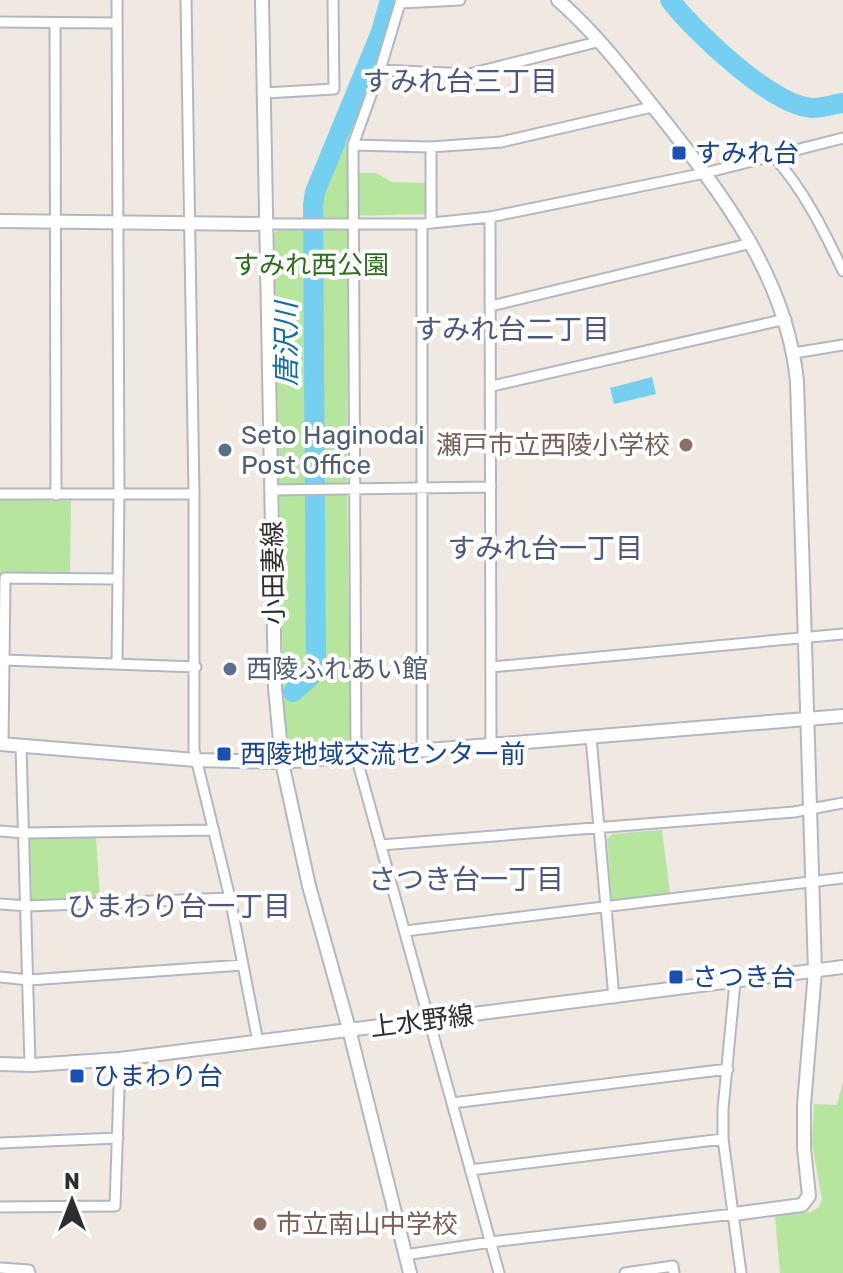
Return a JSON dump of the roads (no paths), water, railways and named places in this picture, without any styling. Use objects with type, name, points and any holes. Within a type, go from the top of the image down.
[{"type":"street","points":[[117,0],[117,664]]},
{"type":"street","points":[[186,0],[196,760],[230,898],[258,1042]]},
{"type":"street","name":"小田妻線","points":[[262,0],[275,688],[282,762],[309,886],[349,1029],[410,1273]]},
{"type":"street","points":[[265,93],[334,89],[333,0]]},
{"type":"street","points":[[460,0],[401,2],[353,145],[356,756],[499,1273]]},
{"type":"street","points":[[405,1255],[802,1205],[809,1196],[804,1105],[815,971],[794,353],[786,319],[752,243],[705,173],[601,41],[558,0]]},
{"type":"street","points":[[0,22],[117,23]]},
{"type":"street","points":[[55,24],[56,495]]},
{"type":"street","points":[[380,70],[469,74],[601,41]]},
{"type":"street","points":[[353,145],[431,147],[501,142],[652,107]]},
{"type":"street","points":[[0,221],[426,223],[490,217],[705,173],[843,138]]},
{"type":"street","points":[[422,751],[422,489],[426,223],[431,147]]},
{"type":"street","points":[[774,157],[821,226],[843,271]]},
{"type":"street","points":[[490,217],[491,745]]},
{"type":"street","points":[[491,306],[752,243]]},
{"type":"street","points":[[492,386],[786,319]]},
{"type":"street","points":[[794,353],[843,345]]},
{"type":"street","points":[[271,490],[491,487]]},
{"type":"street","points":[[0,494],[194,494]]},
{"type":"street","points":[[117,579],[5,578],[2,608],[2,744],[196,760],[282,762],[843,716]]},
{"type":"street","points":[[491,667],[843,634]]},
{"type":"street","points":[[4,660],[196,667]]},
{"type":"street","points":[[591,737],[614,998]]},
{"type":"street","points":[[21,746],[28,906],[30,1065]]},
{"type":"street","points":[[381,845],[599,829],[843,803]]},
{"type":"street","points":[[0,831],[214,830]]},
{"type":"street","points":[[405,931],[843,878]]},
{"type":"street","points":[[0,904],[28,906],[230,898]]},
{"type":"street","points":[[0,977],[29,980],[243,965]]},
{"type":"street","name":"上水野線","points":[[0,1064],[120,1059],[843,967]]},
{"type":"street","points":[[735,982],[723,1139],[741,1273]]},
{"type":"street","points":[[0,1207],[115,1206],[120,1059]]},
{"type":"street","points":[[452,1103],[728,1069]]},
{"type":"street","points":[[0,1143],[118,1138]]},
{"type":"street","points":[[470,1170],[723,1139]]},
{"type":"street","points":[[625,1273],[673,1266],[674,1273]]},
{"type":"street","points":[[0,1268],[29,1270],[30,1273]]},
{"type":"water","points":[[652,377],[656,394],[614,404],[610,388]]},
{"type":"waterway","name":"唐沢川","points":[[293,692],[311,676],[316,662],[313,205],[315,192],[381,32],[390,0]]},
{"type":"waterway","points":[[670,0],[735,65],[776,94],[795,104],[812,108],[843,103]]},
{"type":"place","name":"すみれ台","points":[[679,153]]},
{"type":"place","name":"瀬戸市立西陵小学校","points":[[686,445]]},
{"type":"place","name":"Seto Haginodai Post Office","points":[[225,450]]},
{"type":"place","name":"西陵ふれあい館","points":[[230,669]]},
{"type":"place","name":"西陵地域交流センター前","points":[[224,754]]},
{"type":"place","name":"さつき台","points":[[676,977]]},
{"type":"place","name":"ひまわり台","points":[[77,1076]]},
{"type":"place","name":"市立南山中学校","points":[[260,1224]]},
{"type":"district","name":"すみれ台三丁目","points":[[460,81]]},
{"type":"district","name":"すみれ台二丁目","points":[[512,329]]},
{"type":"district","name":"すみれ台一丁目","points":[[545,548]]},
{"type":"district","name":"さつき台一丁目","points":[[466,879]]},
{"type":"district","name":"ひまわり台一丁目","points":[[179,906]]},
{"type":"park label","name":"すみれ西公園","points":[[311,265]]}]
